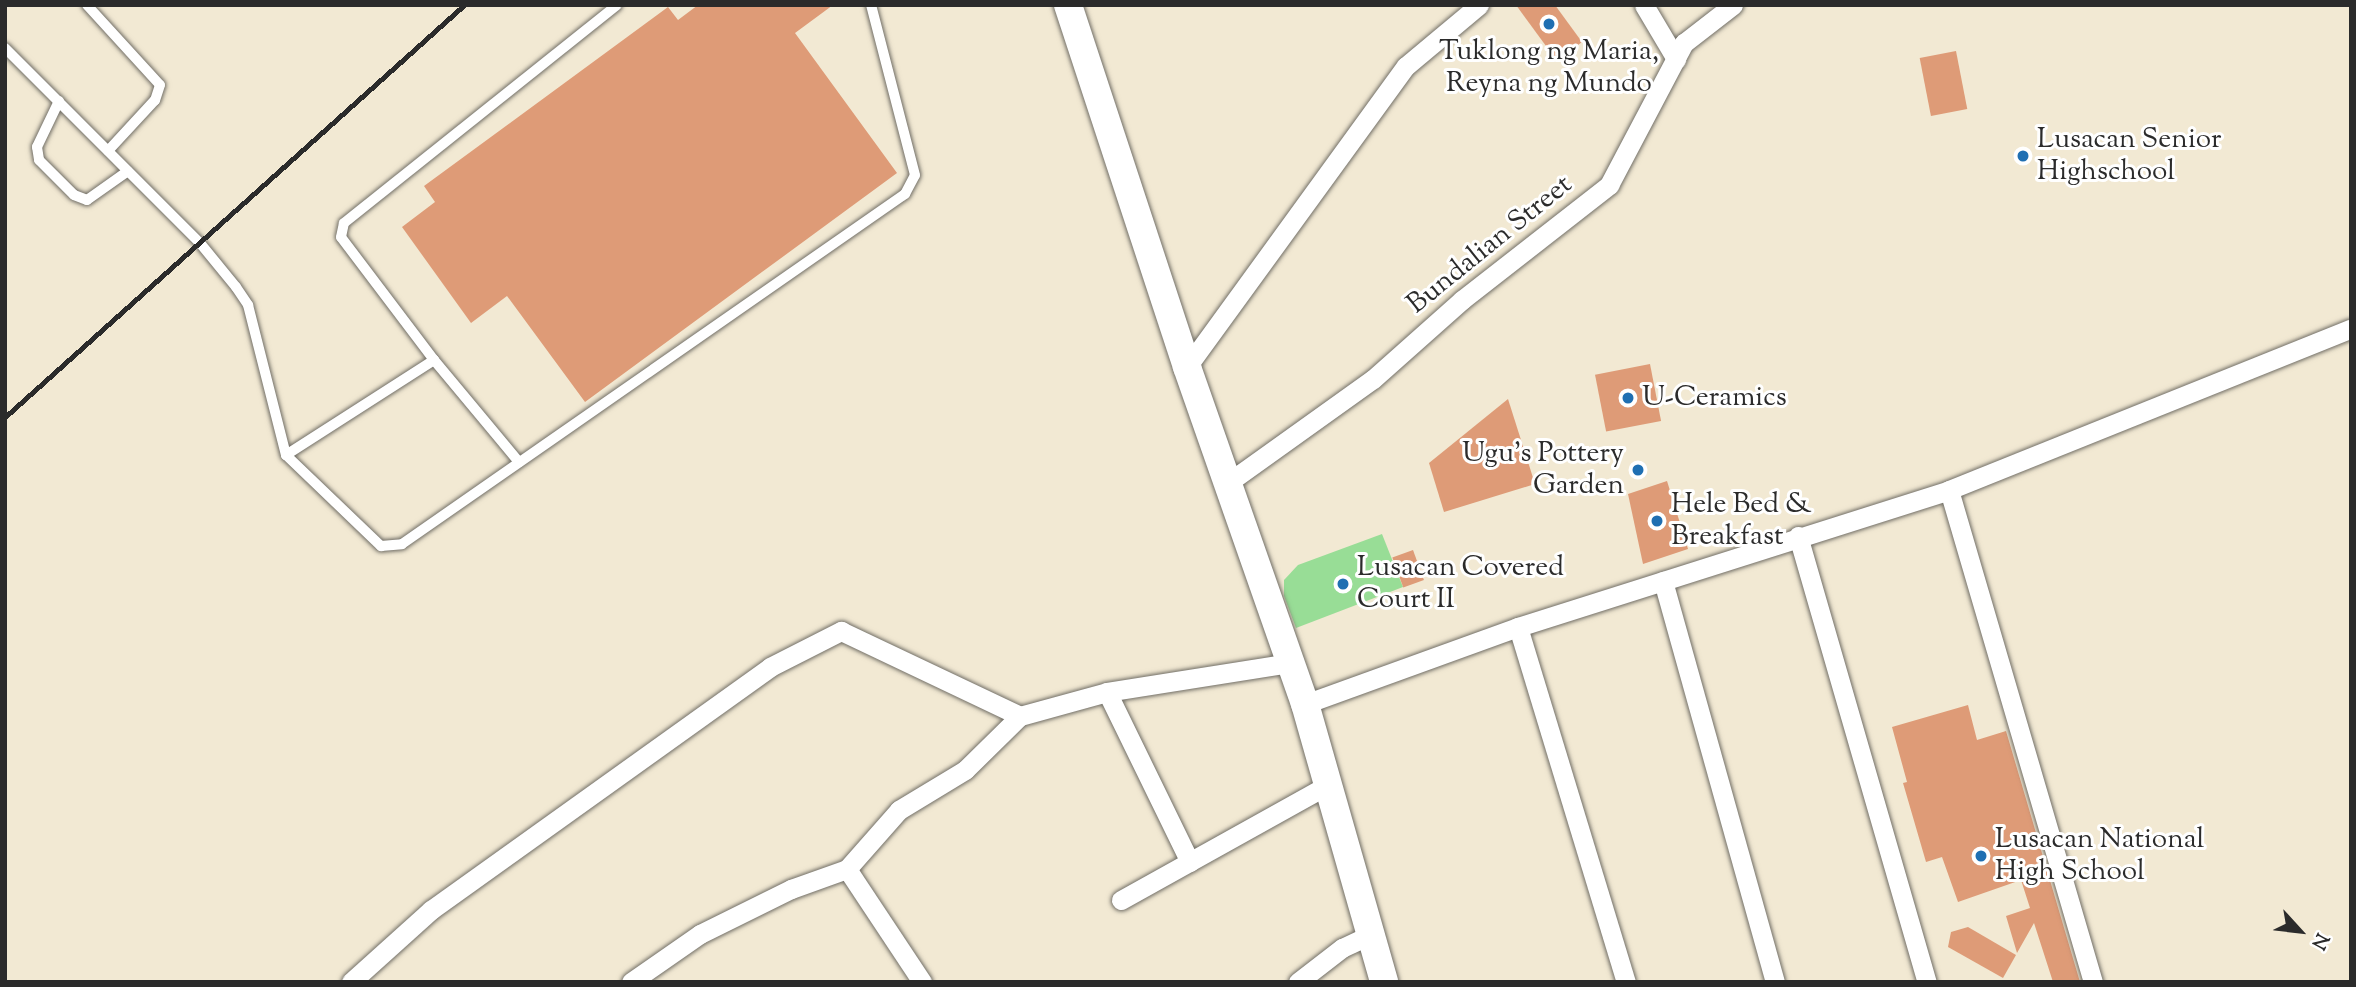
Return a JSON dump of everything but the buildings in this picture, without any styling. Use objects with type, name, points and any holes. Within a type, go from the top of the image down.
[{"type":"street","points":[[1068,5],[1187,367],[1305,704],[1374,933],[1384,982]]},
{"type":"street","points":[[1187,367],[1406,66],[1479,5]]},
{"type":"street","points":[[1644,5],[1676,59]]},
{"type":"street","name":"Bundalian Street","points":[[1229,482],[1373,379],[1462,300],[1609,185],[1684,43],[1733,5]]},
{"type":"street","points":[[1305,704],[1518,627],[1798,536],[1949,491],[2351,328]]},
{"type":"street","points":[[1949,491],[2093,982]]},
{"type":"street","points":[[1798,536],[1927,982]]},
{"type":"street","points":[[1663,581],[1775,982]]},
{"type":"street","points":[[1518,627],[1626,982]]},
{"type":"street","points":[[351,982],[430,909],[770,667],[841,631],[1020,716]]},
{"type":"street","points":[[631,982],[700,934],[791,889],[847,869],[899,810],[965,770],[1020,716],[1107,692],[1290,663]]},
{"type":"street","points":[[1107,692],[1190,862]]},
{"type":"street","points":[[1121,900],[1329,785]]},
{"type":"street","points":[[847,869],[922,982]]},
{"type":"street","points":[[1297,982],[1342,948],[1374,933]]},
{"type":"lane","points":[[87,5],[160,85],[155,100],[108,151]]},
{"type":"lane","points":[[519,462],[434,360],[341,237],[344,223],[617,5]]},
{"type":"lane","points":[[5,48],[200,243],[248,305],[286,455],[382,547],[402,544],[905,194],[915,175],[871,5]]},
{"type":"lane","points":[[59,101],[37,147],[39,160],[74,195],[87,200],[128,171]]},
{"type":"lane","points":[[286,455],[434,360]]},
{"type":"green space","name":"Lusacan Covered Court II","points":[[1382,534],[1403,587],[1296,628],[1284,596],[1284,580],[1298,565]]},
{"type":"railway","points":[[5,417],[464,5]]},
{"type":"place","name":"Tuklong ng Maria, Reyna ng Mundo","points":[[1549,24]]},
{"type":"place","name":"Lusacan Senior Highschool","points":[[2023,156]]},
{"type":"place","name":"U-Ceramics","points":[[1628,398]]},
{"type":"place","name":"Ugu's Pottery Garden","points":[[1638,470]]},
{"type":"place","name":"Hele Bed & Breakfast","points":[[1657,521]]},
{"type":"place","name":"Lusacan Covered Court II","points":[[1343,584]]},
{"type":"place","name":"Lusacan National High School","points":[[1981,856]]}]
